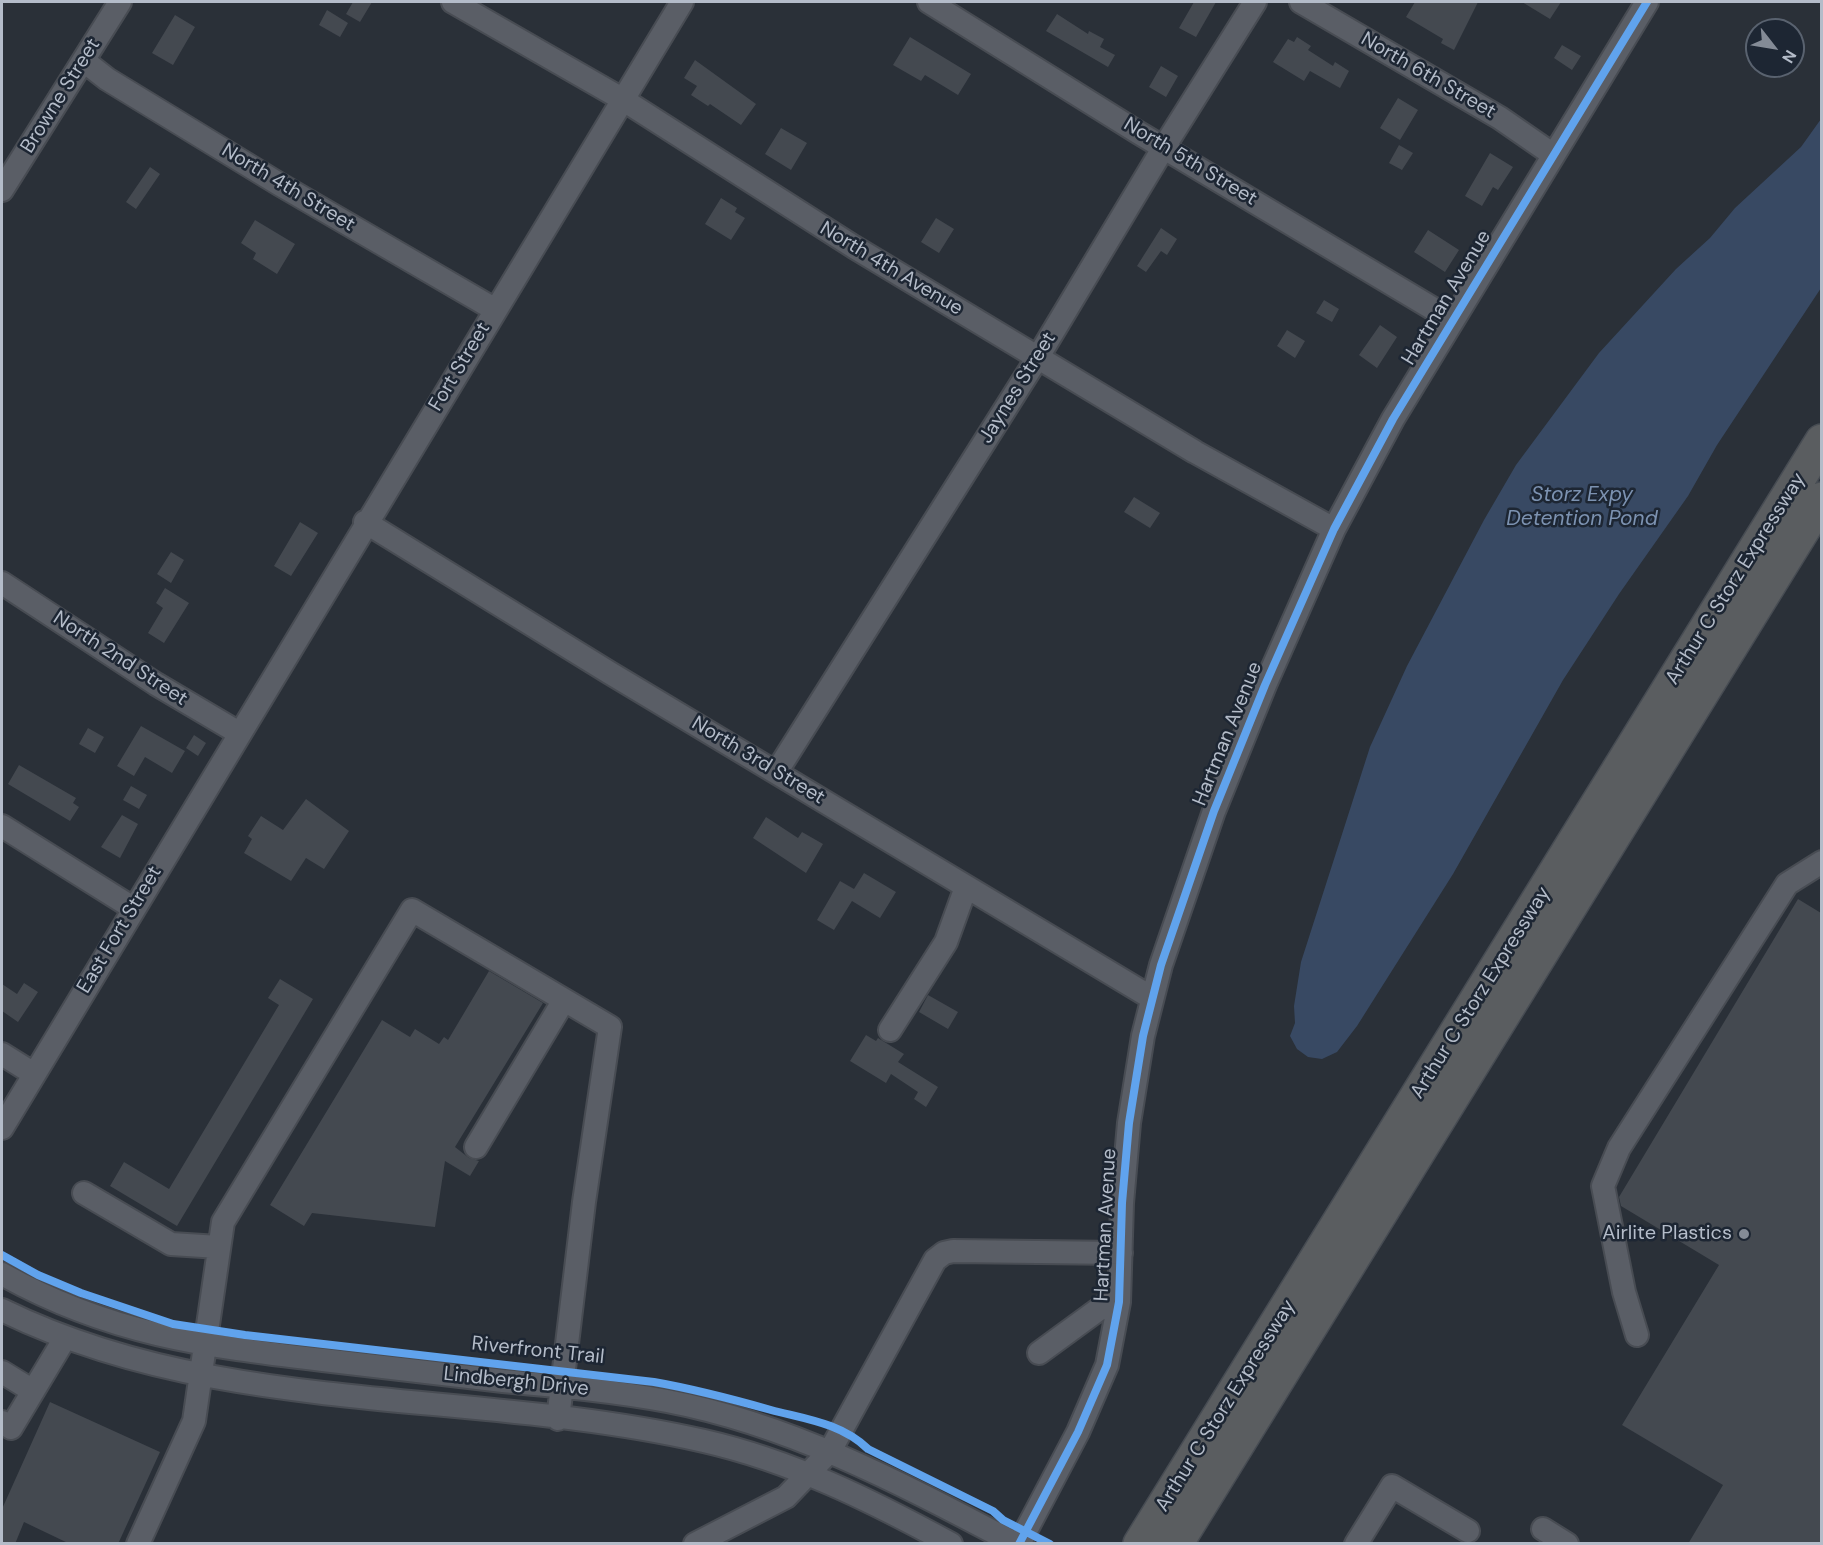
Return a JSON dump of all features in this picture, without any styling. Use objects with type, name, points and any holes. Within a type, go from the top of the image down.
[{"type":"highway","name":"Arthur C Storz Expressway","points":[[1140,1544],[1821,441]]},
{"type":"highway","name":"Arthur C Storz Expressway","points":[[1176,1544],[1821,499]]},
{"type":"street","name":"Browne Street","points":[[2,190],[120,2]]},
{"type":"street","name":"North 4th Avenue","points":[[453,2],[622,99],[854,247],[1195,452],[1334,529]]},
{"type":"street","name":"Fort Street","points":[[239,733],[682,2]]},
{"type":"street","name":"North 5th Street","points":[[929,2],[1164,147],[1452,320]]},
{"type":"street","name":"Jaynes Street","points":[[777,771],[1038,357],[1164,147],[1255,2]]},
{"type":"street","name":"North 6th Street","points":[[1301,2],[1500,118],[1552,154]]},
{"type":"street","name":"Hartman Avenue","points":[[1018,1544],[1095,1397],[1107,1365],[1119,1302],[1129,1123],[1152,998],[1179,909],[1214,811],[1265,685],[1334,529],[1393,419],[1552,154],[1591,97],[1647,2]]},
{"type":"street","name":"North 4th Street","points":[[84,61],[107,79],[279,184],[494,309]]},
{"type":"street","name":"North 3rd Street","points":[[365,522],[610,673],[777,771],[1152,998]]},
{"type":"street","name":"North 2nd Street","points":[[2,583],[156,684],[239,733]]},
{"type":"street","name":"East Fort Street","points":[[2,1128],[239,733]]},
{"type":"street","points":[[2,826],[134,908]]},
{"type":"street","points":[[1637,1335],[1624,1292],[1603,1186],[1619,1148],[1787,884],[1821,862]]},
{"type":"street","points":[[890,1030],[946,942],[966,887]]},
{"type":"street","points":[[138,1544],[194,1421],[223,1222],[412,910],[610,1026],[584,1202],[558,1419]]},
{"type":"street","points":[[477,1147],[564,1000]]},
{"type":"street","points":[[2,1054],[34,1074]]},
{"type":"street","points":[[84,1193],[171,1244],[219,1246]]},
{"type":"street","points":[[695,1544],[786,1497],[830,1451],[935,1260],[944,1253],[953,1251],[1120,1252]]},
{"type":"street","name":"Lindbergh Drive","points":[[2,1274],[87,1314],[142,1331],[205,1346],[629,1395],[707,1410],[785,1433],[830,1451],[901,1483],[1018,1544]]},
{"type":"street","points":[[1039,1353],[1107,1304],[1119,1302]]},
{"type":"street","name":"Lindbergh Drive","points":[[2,1310],[65,1338],[122,1357],[201,1374],[266,1385],[633,1427],[705,1441],[808,1474],[951,1544]]},
{"type":"street","points":[[2,1422],[11,1428],[65,1338]]},
{"type":"street","points":[[2,1372],[33,1391]]},
{"type":"street","points":[[1356,1544],[1392,1486],[1467,1531]]},
{"type":"street","points":[[1543,1529],[1567,1544]]},
{"type":"water","name":"Storz Expy Detention Pond","points":[[1821,119],[1821,288],[1717,445],[1688,496],[1619,594],[1563,680],[1453,874],[1357,1026],[1337,1052],[1322,1059],[1308,1057],[1297,1049],[1290,1036],[1295,1023],[1294,1006],[1301,962],[1370,747],[1407,666],[1484,520],[1516,465],[1599,353],[1676,269],[1710,238],[1735,208],[1801,147]]},
{"type":"building","points":[[353,2],[372,2],[360,22],[346,14]]},
{"type":"building","points":[[1194,2],[1216,2],[1196,37],[1179,28]]},
{"type":"building","points":[[1415,2],[1478,2],[1454,50],[1441,43],[1443,39],[1406,17]]},
{"type":"building","points":[[1522,2],[1561,2],[1550,19]]},
{"type":"building","points":[[327,10],[348,23],[340,37],[319,25]]},
{"type":"building","points":[[1057,14],[1088,34],[1089,31],[1104,39],[1100,47],[1115,55],[1108,67],[1046,31]]},
{"type":"building","points":[[175,15],[195,27],[173,65],[152,53]]},
{"type":"building","points":[[910,37],[971,74],[958,95],[925,75],[921,81],[893,65]]},
{"type":"building","points":[[1297,37],[1311,46],[1308,50],[1333,66],[1335,62],[1349,71],[1340,88],[1310,71],[1304,81],[1273,62],[1288,39],[1294,42]]},
{"type":"building","points":[[1562,45],[1581,56],[1572,70],[1554,58]]},
{"type":"building","points":[[695,60],[756,104],[741,125],[710,104],[708,106],[691,95],[697,86],[684,78]]},
{"type":"building","points":[[1161,66],[1178,76],[1166,97],[1149,87]]},
{"type":"building","points":[[1398,98],[1418,110],[1400,140],[1380,128]]},
{"type":"building","points":[[781,128],[807,143],[791,170],[765,154]]},
{"type":"building","points":[[1399,145],[1413,153],[1402,170],[1389,163]]},
{"type":"building","points":[[1490,153],[1513,167],[1498,190],[1493,187],[1482,206],[1465,196]]},
{"type":"building","points":[[150,167],[160,174],[136,209],[126,202]]},
{"type":"building","points":[[721,198],[737,208],[735,212],[745,218],[731,240],[705,224]]},
{"type":"building","points":[[936,218],[954,229],[939,253],[921,242]]},
{"type":"building","points":[[255,220],[295,244],[277,274],[253,259],[256,253],[241,243]]},
{"type":"building","points":[[1161,228],[1177,239],[1167,255],[1161,251],[1146,272],[1137,266]]},
{"type":"building","points":[[1428,230],[1459,250],[1445,272],[1414,252]]},
{"type":"building","points":[[1324,300],[1339,309],[1332,322],[1316,313]]},
{"type":"building","points":[[1380,325],[1397,337],[1377,368],[1359,355]]},
{"type":"building","points":[[1287,330],[1305,341],[1295,358],[1277,346]]},
{"type":"building","points":[[1134,497],[1160,513],[1150,528],[1124,512]]},
{"type":"building","points":[[300,522],[318,533],[291,576],[274,566]]},
{"type":"building","points":[[171,552],[184,560],[171,583],[157,574]]},
{"type":"building","points":[[165,588],[189,603],[164,643],[148,633],[163,608],[156,603]]},
{"type":"building","points":[[141,726],[185,751],[172,773],[145,757],[134,776],[117,766]]},
{"type":"building","points":[[88,728],[104,737],[95,753],[79,744]]},
{"type":"building","points":[[194,735],[206,743],[198,756],[186,748]]},
{"type":"building","points":[[19,765],[76,798],[73,803],[79,807],[70,821],[8,784]]},
{"type":"building","points":[[131,786],[147,795],[139,809],[123,800]]},
{"type":"building","points":[[306,799],[349,831],[324,869],[306,858],[291,881],[244,853],[252,839],[248,836],[261,816],[283,830]]},
{"type":"building","points":[[122,815],[138,824],[120,858],[101,847]]},
{"type":"building","points":[[766,817],[798,838],[802,832],[823,844],[806,873],[753,838]]},
{"type":"building","points":[[864,873],[896,892],[880,918],[852,901],[834,930],[817,920],[840,881],[854,889]]},
{"type":"building","name":"Airlite Plastics","points":[[1798,899],[1821,913],[1821,1544],[1688,1544],[1723,1485],[1622,1425],[1719,1265],[1621,1206],[1619,1197]]},
{"type":"building","points":[[489,971],[543,1003],[455,1147],[469,1158],[479,1161],[470,1176],[445,1161],[435,1227],[312,1213],[304,1226],[270,1205],[382,1020],[410,1037],[415,1029],[439,1044],[444,1037],[448,1040]]},
{"type":"building","points":[[280,979],[313,999],[177,1226],[110,1186],[124,1162],[169,1189],[279,1005],[268,998]]},
{"type":"building","points":[[24,983],[38,992],[18,1022],[2,1011],[2,984],[17,994]]},
{"type":"building","points":[[928,995],[958,1012],[948,1029],[919,1012]]},
{"type":"building","points":[[866,1035],[876,1041],[878,1038],[904,1054],[898,1062],[938,1087],[926,1107],[914,1099],[918,1092],[891,1074],[886,1083],[850,1061]]},
{"type":"building","points":[[50,1402],[160,1452],[118,1544],[70,1544],[24,1522],[15,1544],[2,1544],[2,1509]]},
{"type":"cycle path","points":[[1019,1544],[1078,1432],[1107,1365],[1119,1302],[1122,1203],[1129,1123],[1143,1036],[1161,965],[1214,811],[1265,685],[1334,529],[1393,419],[1647,2]]},
{"type":"cycle path","name":"Riverfront Trail","points":[[2,1255],[38,1275],[81,1293],[173,1324],[245,1335],[654,1382],[713,1394],[810,1419],[846,1433],[868,1449],[993,1511],[1003,1520],[1050,1544]]},
{"type":"place","name":"Airlite Plastics","points":[[1744,1234]]}]
